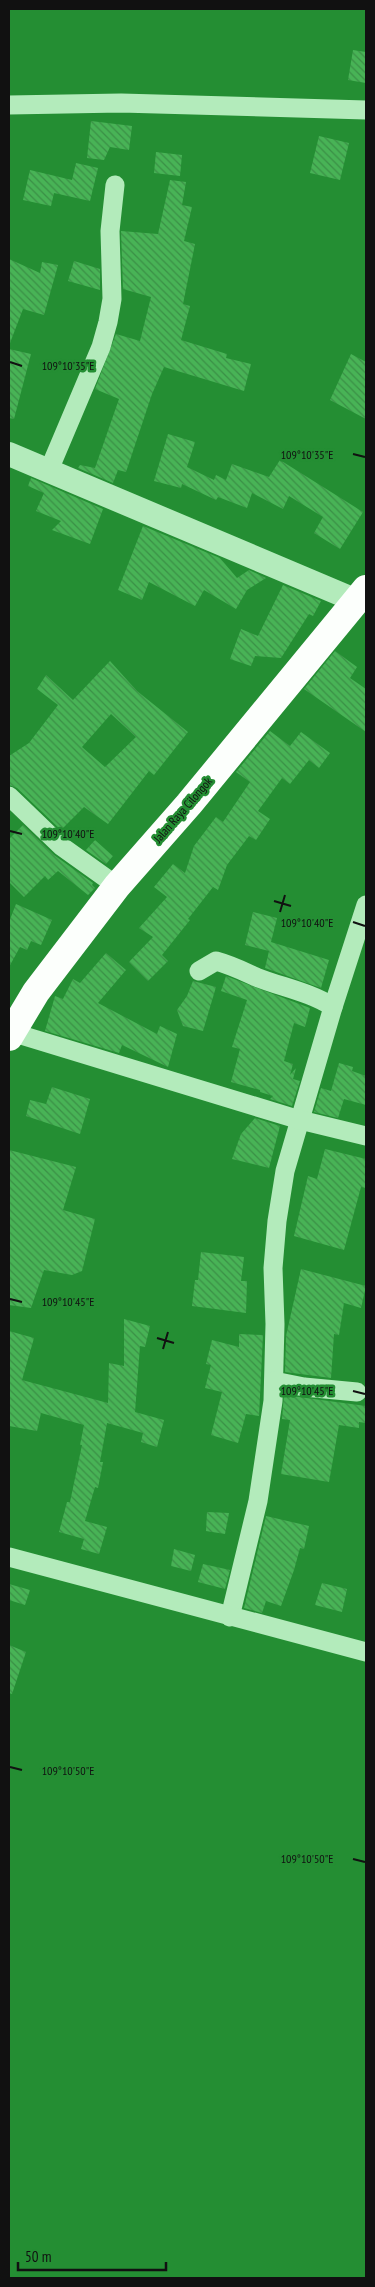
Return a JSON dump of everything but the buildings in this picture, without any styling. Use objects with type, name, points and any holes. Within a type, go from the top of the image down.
[{"type":"highway","name":"Jalan Raya Cilongok","points":[[10,1034],[36,992],[117,886],[189,804],[362,595]]},
{"type":"street","points":[[9,105],[121,104],[366,110]]},
{"type":"street","points":[[49,470],[101,347],[108,322],[112,299],[110,231],[115,184]]},
{"type":"street","points":[[9,454],[362,595]]},
{"type":"street","points":[[9,796],[61,846],[117,886]]},
{"type":"street","points":[[230,1617],[258,1501],[272,1410],[275,1324],[273,1268],[276,1221],[285,1171],[332,1007],[366,906]]},
{"type":"street","points":[[199,971],[216,961],[229,964],[256,977],[312,997],[332,1007]]},
{"type":"street","points":[[10,1034],[300,1120],[366,1136]]},
{"type":"street","points":[[274,1381],[304,1387],[357,1392]]},
{"type":"street","points":[[9,1557],[366,1652]]}]
